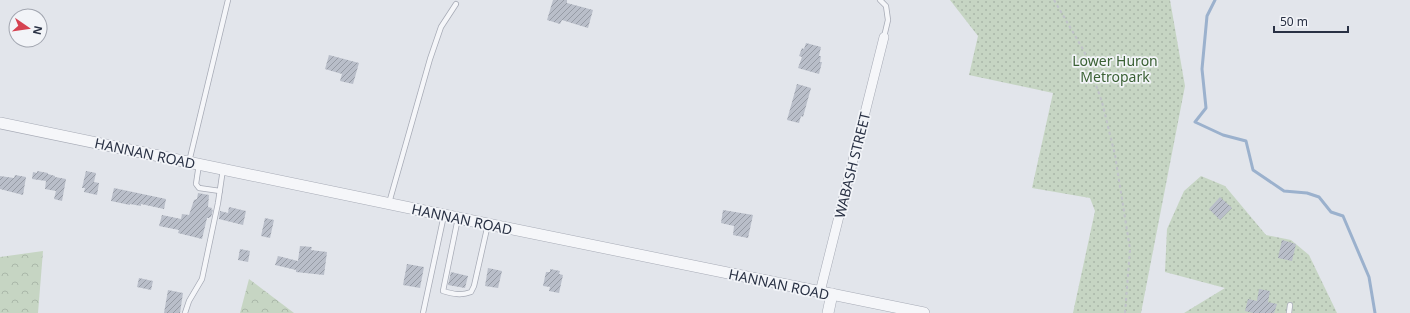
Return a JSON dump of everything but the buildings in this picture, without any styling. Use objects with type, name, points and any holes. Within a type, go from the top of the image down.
[{"type":"street","name":"WABASH STREET","points":[[820,292],[884,37]]},
{"type":"street","name":"HANNAN ROAD","points":[[0,123],[924,313]]},
{"type":"street","points":[[828,313],[832,294]]},
{"type":"lane","points":[[220,191],[199,188],[196,184],[194,163],[228,0]]},
{"type":"lane","points":[[880,0],[886,6],[888,20],[884,37]]},
{"type":"lane","points":[[389,203],[430,59],[441,27],[456,4]]},
{"type":"lane","points":[[186,313],[189,301],[202,279],[223,169]]},
{"type":"lane","points":[[423,313],[444,215]]},
{"type":"lane","points":[[458,218],[443,291],[453,294],[464,295],[471,292],[474,286],[488,224]]},
{"type":"lane","points":[[1289,313],[1290,305]]},
{"type":"path","points":[[1054,0],[1084,51],[1102,102],[1115,155],[1130,249],[1125,313]]},
{"type":"green space","name":"Lower Huron Metropark","points":[[950,0],[1170,0],[1185,86],[1141,313],[1073,313],[1095,211],[1090,198],[1032,188],[1053,93],[969,75],[978,36]]},
{"type":"green space","points":[[1201,176],[1225,186],[1266,235],[1291,240],[1309,255],[1337,313],[1184,313],[1225,288],[1165,272],[1167,229],[1184,191]]},
{"type":"green space","points":[[43,251],[38,313],[0,313],[0,257]]},
{"type":"green space","points":[[249,279],[294,313],[240,313]]},
{"type":"waterway","points":[[1215,0],[1207,16],[1202,69],[1206,108],[1195,122],[1223,135],[1246,141],[1253,170],[1284,191],[1307,193],[1319,197],[1331,212],[1343,216],[1369,277],[1375,313]]}]
